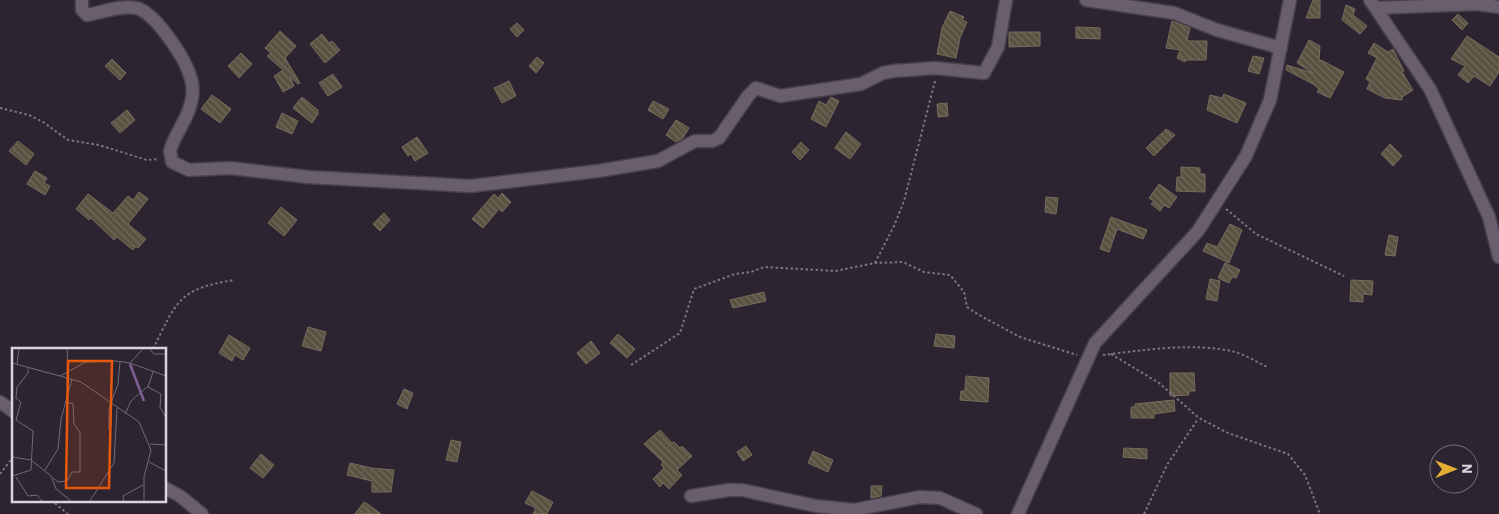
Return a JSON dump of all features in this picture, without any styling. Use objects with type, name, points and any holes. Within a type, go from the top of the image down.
[{"type":"street","points":[[82,0],[82,10],[87,15],[126,6],[145,12],[154,18],[186,66],[192,85],[191,102],[188,116],[171,146],[170,158],[176,166],[189,170],[230,168],[308,177],[455,186],[588,172],[658,161],[695,141],[715,140],[724,134],[748,96],[756,88],[765,89],[776,96],[861,84],[883,73],[894,71],[943,69],[979,74],[987,70],[998,47],[1006,0]]},
{"type":"street","points":[[1086,0],[1174,14],[1217,30],[1281,48]]},
{"type":"street","points":[[1018,514],[1095,343],[1198,232],[1246,156],[1265,113],[1281,48],[1290,0]]},
{"type":"street","points":[[1373,4],[1477,4],[1499,7]]},
{"type":"street","points":[[1373,4],[1430,89],[1489,217],[1499,258]]},
{"type":"street","points":[[0,402],[12,411]]},
{"type":"street","points":[[166,489],[180,496],[202,514]]},
{"type":"street","points":[[691,496],[729,490],[742,490],[816,506],[854,510],[920,497],[940,498],[976,514]]},
{"type":"path","points":[[875,263],[894,226],[904,201],[934,85],[943,69]]},
{"type":"path","points":[[0,108],[36,118],[68,140],[99,145],[146,160],[170,158]]},
{"type":"path","points":[[1217,201],[1256,234],[1344,276]]},
{"type":"path","points":[[631,365],[680,333],[690,296],[698,287],[735,274],[750,272],[764,267],[833,272],[875,263],[903,262],[924,272],[948,273],[964,292],[968,307],[1020,337],[1087,358],[1155,349],[1203,348],[1236,352],[1267,367]]},
{"type":"path","points":[[154,348],[183,296],[205,285],[234,280]]},
{"type":"path","points":[[1111,354],[1159,383],[1199,418],[1228,433],[1288,454],[1305,475],[1320,514]]},
{"type":"path","points":[[1144,514],[1167,465],[1199,418]]},
{"type":"path","points":[[0,474],[12,459]]},
{"type":"path","points":[[53,502],[68,514]]},
{"type":"building","points":[[1313,0],[1320,0],[1320,18],[1306,18]]},
{"type":"building","points":[[1346,5],[1355,9],[1353,15],[1367,26],[1360,34],[1342,20]]},
{"type":"building","points":[[950,11],[964,17],[962,20],[967,22],[960,38],[956,58],[937,54],[942,28]]},
{"type":"building","points":[[1458,14],[1468,23],[1462,30],[1452,20]]},
{"type":"building","points":[[1172,21],[1190,28],[1187,41],[1207,41],[1206,60],[1186,60],[1185,62],[1177,58],[1180,50],[1166,48]]},
{"type":"building","points":[[517,23],[524,30],[517,37],[510,29]]},
{"type":"building","points":[[1076,27],[1100,28],[1100,39],[1076,38]]},
{"type":"building","points":[[280,31],[296,46],[285,58],[300,83],[298,84],[290,77],[294,86],[283,92],[274,76],[283,70],[267,56],[271,53],[265,48]]},
{"type":"building","points":[[1009,32],[1040,32],[1040,46],[1009,47]]},
{"type":"building","points":[[322,34],[329,43],[332,41],[340,50],[325,63],[310,44]]},
{"type":"building","points":[[1467,36],[1499,57],[1499,72],[1490,86],[1474,76],[1468,83],[1458,75],[1465,66],[1451,59]]},
{"type":"building","points":[[1309,40],[1320,46],[1319,62],[1321,60],[1344,72],[1330,98],[1317,92],[1319,89],[1313,84],[1286,70],[1287,65],[1313,73],[1297,63]]},
{"type":"building","points":[[1374,43],[1388,52],[1393,49],[1404,71],[1402,72],[1413,90],[1402,97],[1402,100],[1385,98],[1367,89],[1370,82],[1366,79],[1377,58],[1368,53]]},
{"type":"building","points":[[241,53],[252,64],[239,78],[228,66]]},
{"type":"building","points":[[1253,56],[1264,58],[1259,74],[1248,71]]},
{"type":"building","points":[[537,57],[544,63],[536,73],[529,66]]},
{"type":"building","points":[[112,59],[126,73],[120,80],[105,66]]},
{"type":"building","points":[[333,74],[342,87],[328,96],[319,83]]},
{"type":"building","points":[[509,81],[516,96],[502,103],[494,88]]},
{"type":"building","points":[[1224,94],[1246,103],[1237,123],[1207,110],[1210,95],[1222,98]]},
{"type":"building","points":[[212,95],[231,109],[220,123],[201,109]]},
{"type":"building","points":[[302,97],[318,110],[318,114],[312,123],[293,108]]},
{"type":"building","points":[[831,97],[839,101],[826,127],[811,119],[819,101],[826,105]]},
{"type":"building","points":[[653,101],[669,109],[663,119],[648,110]]},
{"type":"building","points":[[947,103],[948,116],[938,117],[937,104]]},
{"type":"building","points":[[127,110],[135,120],[120,133],[111,123]]},
{"type":"building","points":[[282,113],[298,121],[292,134],[276,127]]},
{"type":"building","points":[[676,120],[689,128],[683,138],[676,142],[666,135]]},
{"type":"building","points":[[1166,129],[1175,135],[1154,156],[1146,148]]},
{"type":"building","points":[[846,132],[861,144],[850,159],[835,148]]},
{"type":"building","points":[[417,137],[428,153],[415,161],[411,154],[408,156],[402,147]]},
{"type":"building","points":[[18,141],[34,154],[26,165],[9,151]]},
{"type":"building","points":[[801,142],[809,150],[800,160],[792,152]]},
{"type":"building","points":[[1390,144],[1402,156],[1393,166],[1381,154]]},
{"type":"building","points":[[1181,167],[1200,168],[1200,174],[1205,174],[1205,192],[1176,191],[1177,177],[1181,177]]},
{"type":"building","points":[[35,171],[47,178],[44,183],[50,186],[45,195],[27,184]]},
{"type":"building","points":[[1159,184],[1177,197],[1169,208],[1164,205],[1160,211],[1151,204],[1154,201],[1149,198]]},
{"type":"building","points":[[139,192],[148,199],[128,224],[146,239],[138,248],[136,246],[133,250],[117,237],[114,240],[91,218],[89,220],[76,209],[88,194],[113,213],[128,196],[133,200]]},
{"type":"building","points":[[502,193],[511,202],[502,212],[499,209],[483,228],[472,219],[494,194],[498,198]]},
{"type":"building","points":[[1046,197],[1058,198],[1056,214],[1045,212]]},
{"type":"building","points":[[281,207],[297,220],[284,236],[268,223]]},
{"type":"building","points":[[384,213],[390,220],[380,231],[373,224]]},
{"type":"building","points":[[1111,217],[1147,230],[1143,239],[1117,229],[1109,252],[1100,249]]},
{"type":"building","points":[[1230,224],[1242,230],[1229,263],[1203,251],[1207,243],[1217,247]]},
{"type":"building","points":[[1389,235],[1398,237],[1395,256],[1385,255]]},
{"type":"building","points":[[1225,263],[1240,270],[1236,278],[1232,277],[1229,283],[1218,278]]},
{"type":"building","points":[[1210,279],[1220,281],[1217,301],[1206,299]]},
{"type":"building","points":[[1351,280],[1373,281],[1372,295],[1363,294],[1363,302],[1350,301]]},
{"type":"building","points":[[764,292],[766,301],[733,308],[730,300]]},
{"type":"building","points":[[308,327],[326,332],[321,351],[302,346]]},
{"type":"building","points":[[618,334],[635,349],[627,358],[610,343]]},
{"type":"building","points":[[936,334],[955,336],[954,348],[934,346]]},
{"type":"building","points":[[229,335],[250,348],[243,360],[235,355],[232,361],[219,353]]},
{"type":"building","points":[[591,341],[600,353],[586,364],[577,353]]},
{"type":"building","points":[[1170,373],[1194,373],[1195,391],[1189,391],[1189,395],[1170,396]]},
{"type":"building","points":[[966,376],[989,378],[988,402],[960,400],[961,391],[965,391]]},
{"type":"building","points":[[404,389],[413,393],[407,409],[397,404]]},
{"type":"building","points":[[1174,400],[1175,411],[1154,414],[1154,418],[1131,418],[1131,407],[1135,407],[1135,404]]},
{"type":"building","points":[[660,430],[672,443],[674,442],[680,448],[682,446],[692,456],[677,470],[682,475],[669,489],[663,483],[660,487],[653,479],[664,468],[661,465],[663,462],[644,444]]},
{"type":"building","points":[[451,440],[461,442],[457,462],[446,460]]},
{"type":"building","points":[[746,446],[752,455],[743,461],[737,452]]},
{"type":"building","points":[[1124,448],[1147,449],[1147,459],[1123,457]]},
{"type":"building","points":[[813,451],[833,460],[828,472],[808,463]]},
{"type":"building","points":[[261,454],[274,465],[263,478],[250,468]]},
{"type":"building","points":[[350,463],[371,468],[394,470],[391,492],[372,492],[372,481],[347,475]]},
{"type":"building","points":[[871,486],[882,486],[881,496],[871,498]]},
{"type":"building","points":[[532,491],[553,502],[547,514],[533,514],[536,508],[525,503]]},
{"type":"building","points":[[364,502],[369,505],[381,514],[355,514]]}]
